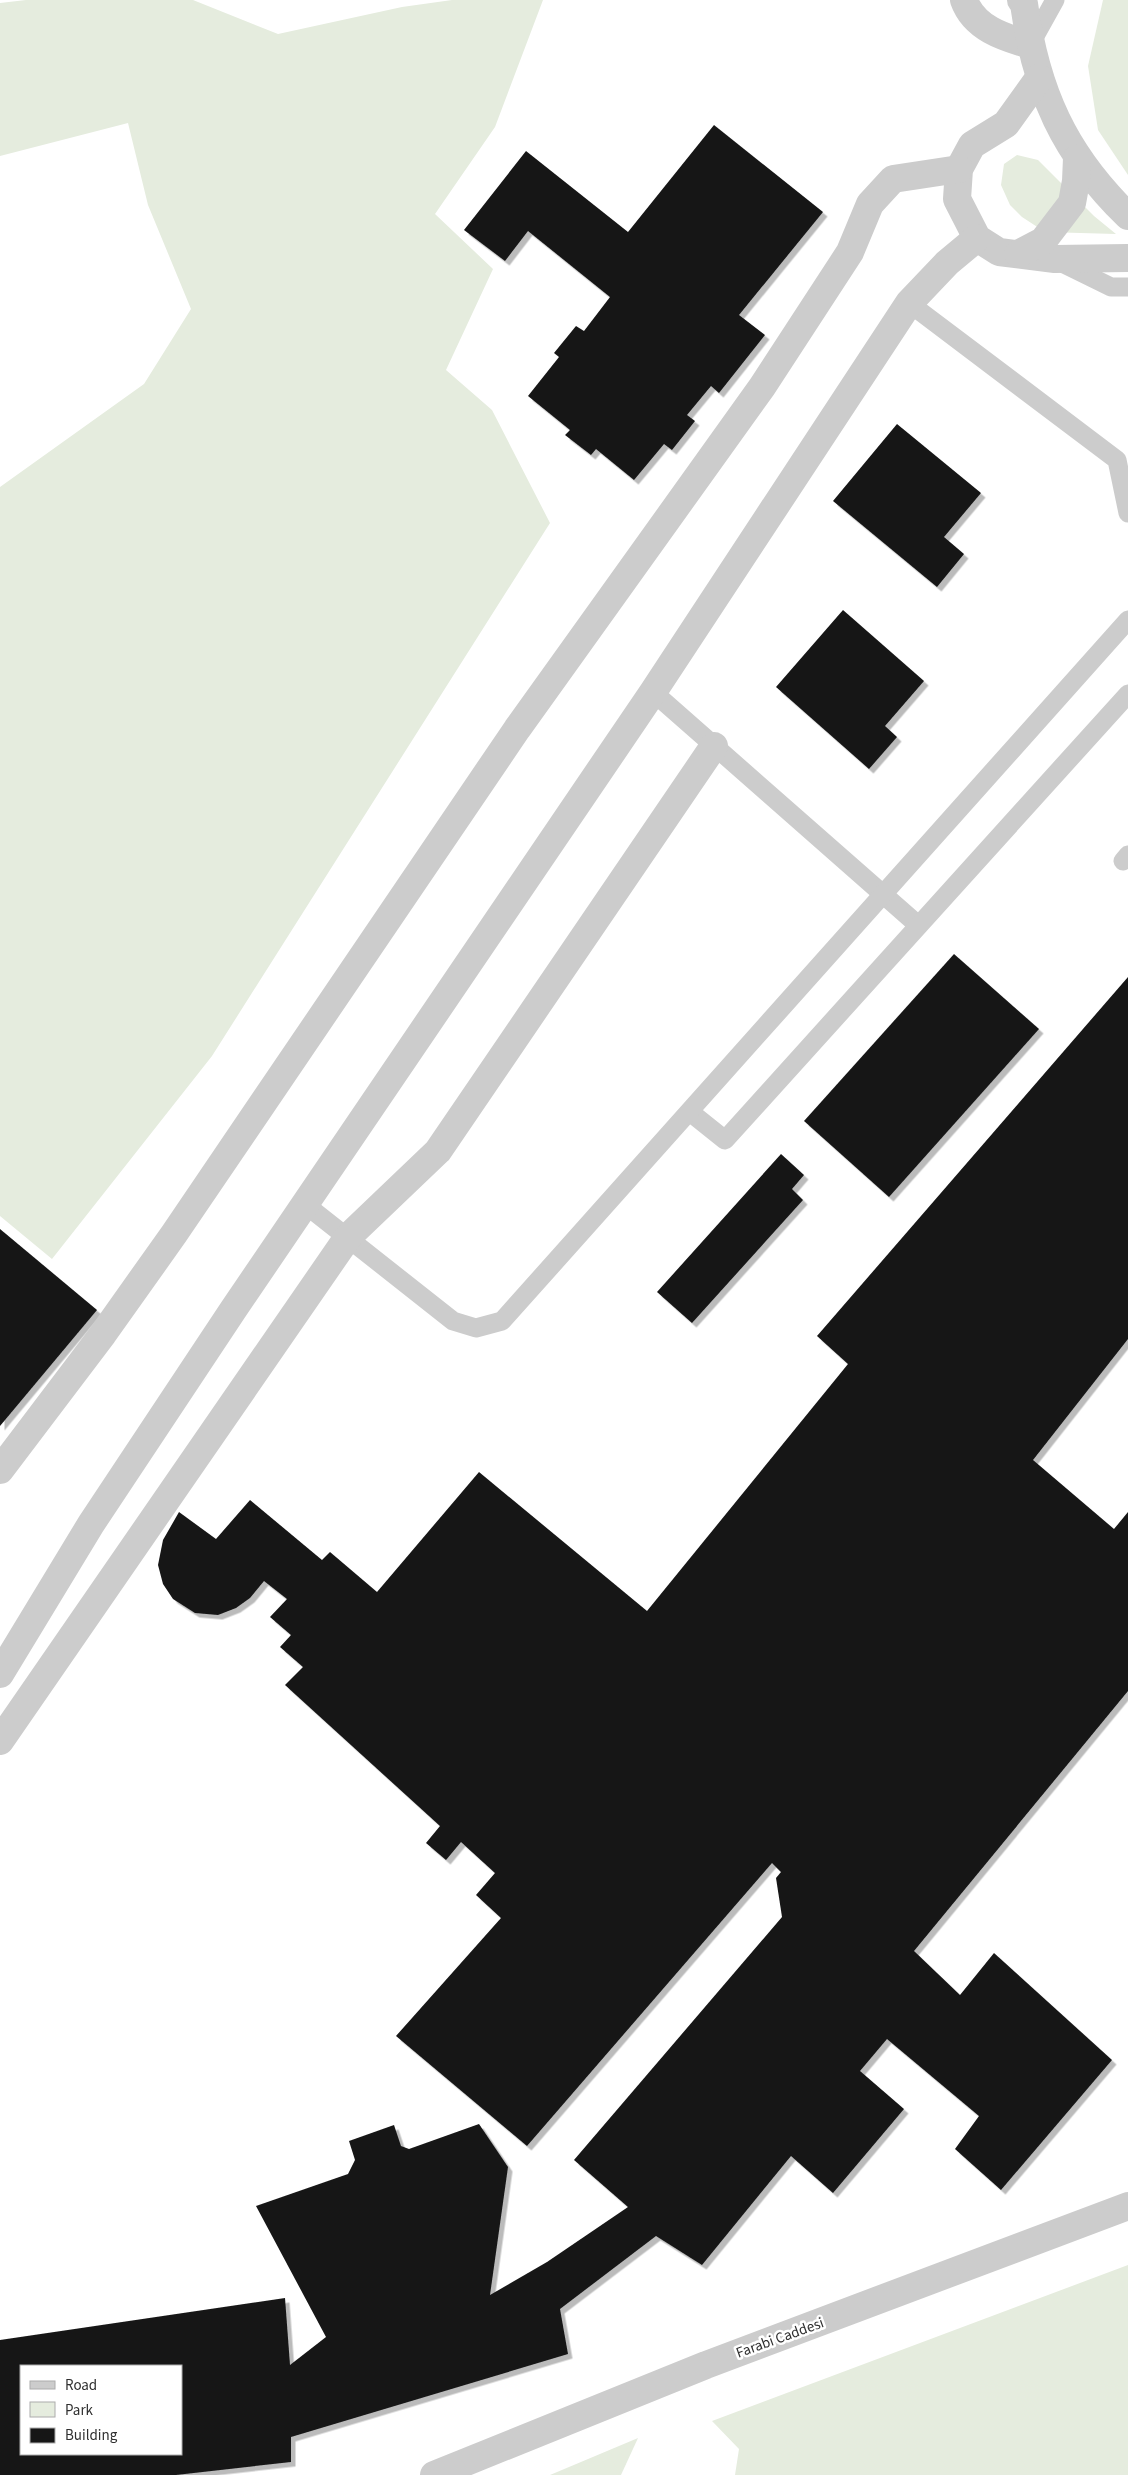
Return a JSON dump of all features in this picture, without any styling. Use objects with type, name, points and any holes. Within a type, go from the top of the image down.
[{"type":"street","points":[[964,0],[968,12],[997,36],[1030,44]]},
{"type":"street","points":[[1021,0],[1024,4],[1030,44],[1039,78],[1062,133],[1077,158],[1128,216]]},
{"type":"street","points":[[1006,124],[1039,78]]},
{"type":"street","points":[[1062,133],[1031,121],[1006,124],[972,144],[959,169],[957,200],[977,238],[1000,252],[1055,259],[1128,258]]},
{"type":"street","points":[[1018,254],[1043,241],[1072,203],[1076,181],[1077,158]]},
{"type":"street","points":[[0,1470],[103,1334],[174,1234],[517,729],[762,387],[850,252],[870,204],[893,179],[959,169]]},
{"type":"street","points":[[0,1674],[91,1524],[227,1318],[306,1205],[653,692],[908,303],[947,263],[977,238]]},
{"type":"street","points":[[0,1742],[348,1237],[438,1151],[714,746]]},
{"type":"street","name":"Farabi Caddesi","points":[[434,2475],[706,2365],[1128,2206]]},
{"type":"lane","points":[[1030,44],[1055,0]]},
{"type":"lane","points":[[1055,259],[1111,288],[1128,287]]},
{"type":"lane","points":[[908,303],[1117,460],[1128,513]]},
{"type":"lane","points":[[306,1205],[453,1321],[476,1328],[502,1321],[1128,620]]},
{"type":"lane","points":[[653,692],[918,925]]},
{"type":"lane","points":[[690,1112],[725,1140],[1128,694]]},
{"type":"green space","points":[[26,0],[193,0],[278,34],[402,7],[452,0],[543,0],[495,127],[435,214],[493,269],[446,370],[492,410],[550,523],[212,1056],[52,1259],[0,1216],[0,487],[144,384],[191,309],[148,205],[128,123],[0,156],[0,3]]},
{"type":"green space","points":[[1103,0],[1128,0],[1128,175],[1098,130],[1088,66]]},
{"type":"green space","points":[[1017,155],[1038,160],[1094,216],[1116,234],[1045,232],[1022,217],[1010,205],[1001,185],[1004,164]]},
{"type":"green space","points":[[1128,2265],[1128,2475],[735,2475],[739,2449],[712,2421]]},
{"type":"green space","points":[[638,2438],[621,2475],[550,2475]]},
{"type":"building","points":[[714,125],[823,212],[739,315],[765,335],[719,393],[711,386],[687,415],[695,421],[672,450],[664,444],[634,480],[596,449],[591,455],[565,435],[570,430],[528,396],[559,357],[554,353],[576,326],[584,331],[610,297],[528,231],[505,261],[464,230],[526,151],[628,232]]},
{"type":"building","points":[[897,424],[981,493],[944,537],[964,554],[937,587],[833,501]]},
{"type":"building","points":[[843,610],[924,681],[885,726],[897,737],[869,769],[776,687]]},
{"type":"building","points":[[954,954],[1039,1029],[889,1197],[804,1121]]},
{"type":"building","points":[[1128,977],[1128,1339],[1033,1460],[1114,1529],[1128,1512],[1128,1691],[914,1951],[960,1995],[994,1953],[1112,2060],[1001,2190],[955,2149],[979,2116],[887,2039],[860,2071],[904,2109],[833,2193],[791,2156],[702,2265],[656,2236],[560,2309],[568,2354],[291,2437],[291,2462],[176,2475],[0,2475],[0,2340],[285,2298],[290,2365],[326,2337],[256,2206],[348,2174],[355,2160],[349,2141],[394,2125],[401,2146],[409,2149],[479,2124],[508,2167],[490,2295],[547,2262],[628,2207],[574,2160],[782,1917],[776,1878],[781,1872],[772,1863],[527,2146],[396,2036],[501,1918],[476,1895],[495,1873],[461,1842],[446,1860],[426,1843],[440,1826],[285,1685],[303,1667],[280,1647],[291,1635],[270,1617],[287,1599],[264,1581],[250,1598],[236,1608],[218,1615],[195,1613],[173,1599],[163,1584],[158,1565],[163,1540],[179,1512],[216,1539],[250,1500],[322,1560],[330,1552],[377,1592],[479,1472],[647,1611],[848,1364],[817,1336]]},
{"type":"building","points":[[781,1154],[804,1175],[792,1189],[803,1200],[692,1323],[657,1292]]},
{"type":"building","points":[[0,1229],[97,1310],[0,1426]]}]
